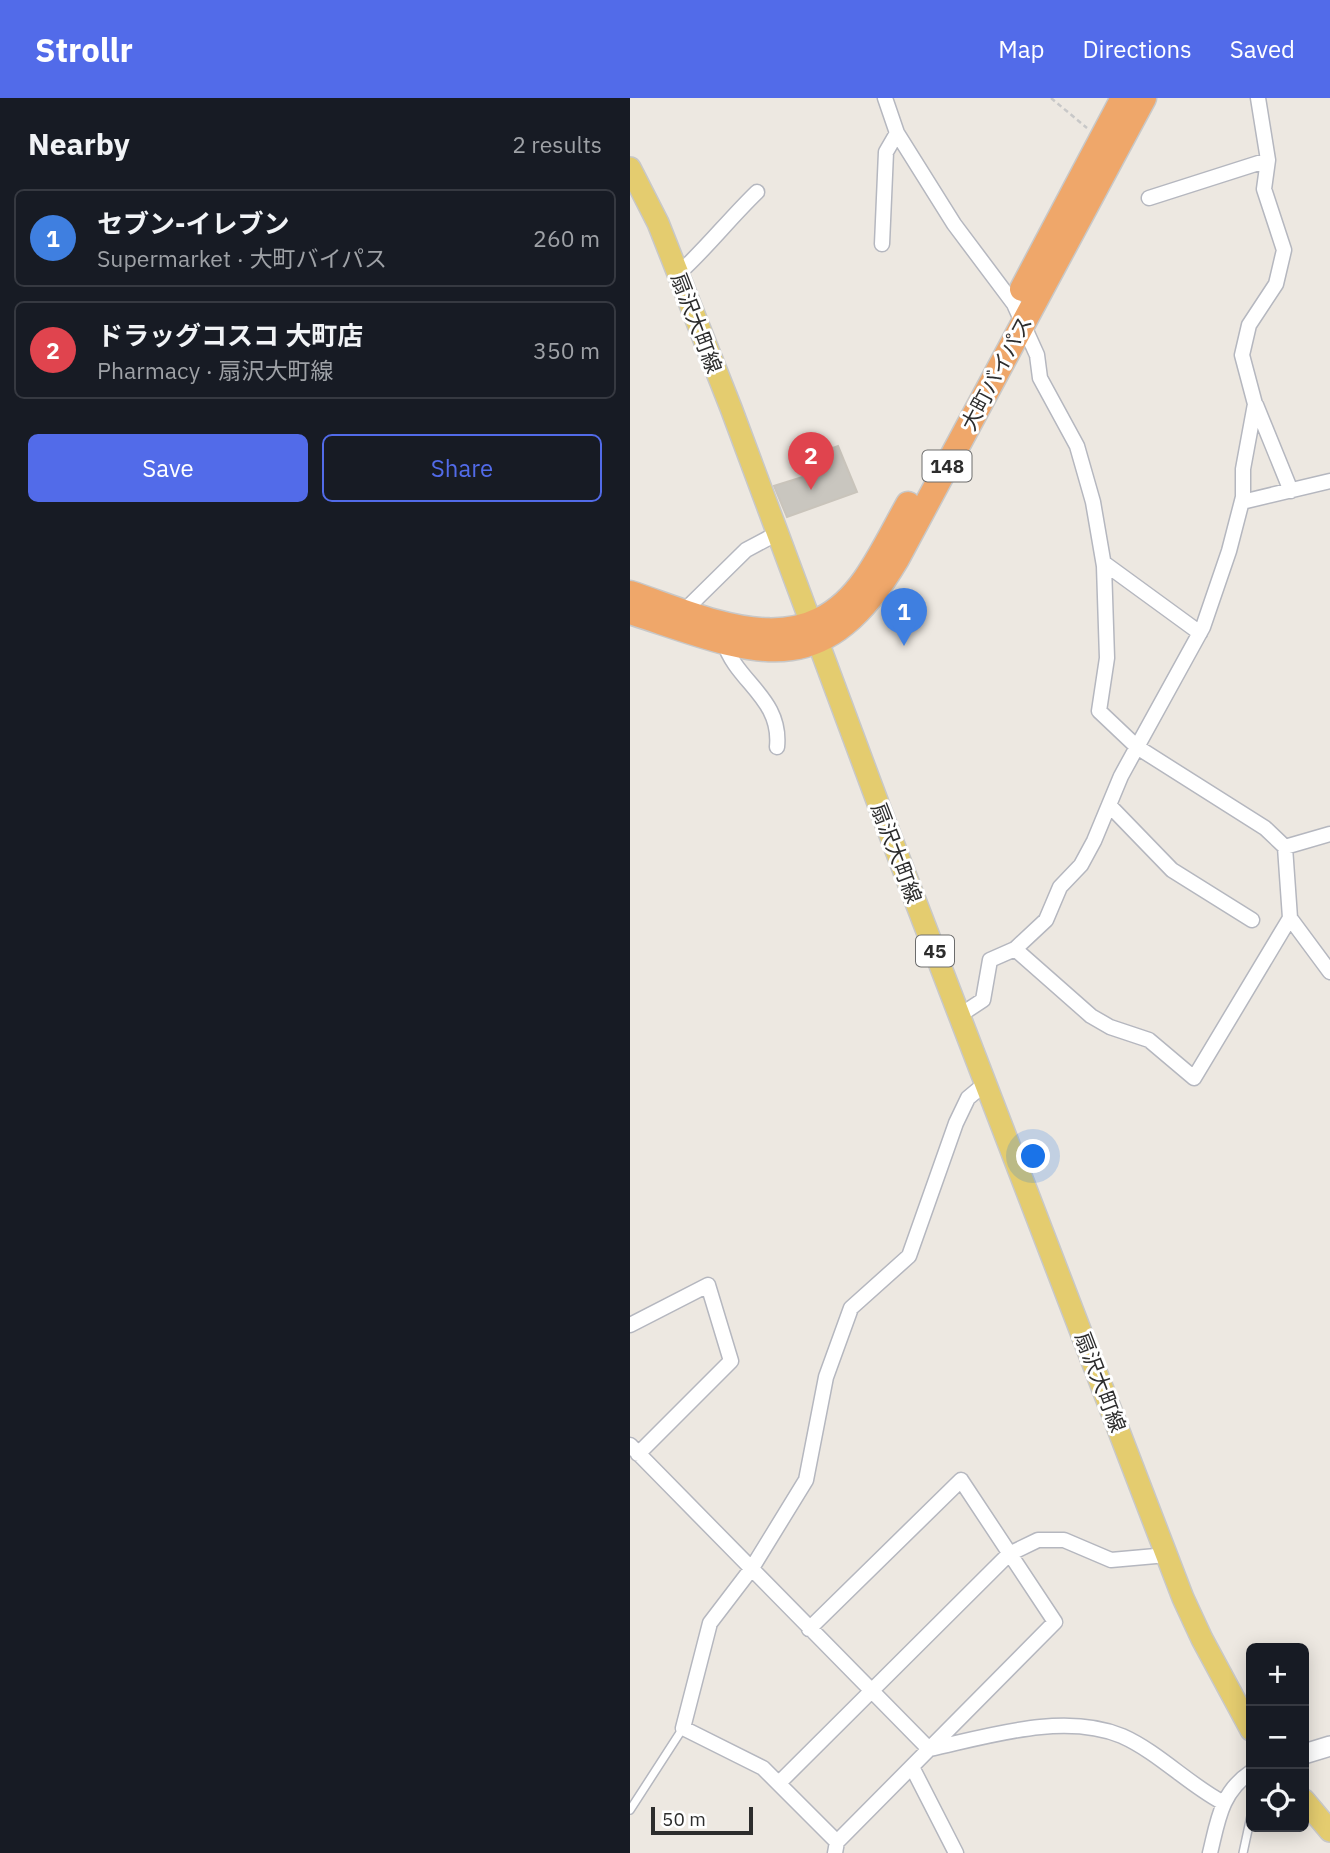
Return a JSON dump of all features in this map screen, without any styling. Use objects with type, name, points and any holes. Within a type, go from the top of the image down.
[{"type":"highway","name":"大町バイパス","points":[[630,593],[755,631],[814,633],[849,622],[882,584],[1123,98]]},
{"type":"highway","name":"大町バイパス","points":[[1018,314],[1144,98]]},
{"type":"highway","name":"大町バイパス","points":[[630,612],[724,642],[762,650],[803,648],[814,633]]},
{"type":"main road","name":"扇沢大町線","points":[[630,167],[658,223],[678,274],[1167,1555],[1202,1639],[1246,1721]]},
{"type":"main road","points":[[1309,1806],[1330,1831]]},
{"type":"street","points":[[885,98],[897,133],[954,224],[1018,314],[1037,355],[1040,378],[1077,446],[1093,502],[1104,563],[1107,658],[1100,711],[1136,747],[1265,828],[1285,847],[1290,918],[1330,972]]},
{"type":"street","points":[[1258,98],[1268,160],[1264,189],[1284,250],[1276,284],[1249,325],[1242,355],[1255,404],[1291,491]]},
{"type":"street","points":[[882,244],[886,152],[897,133]]},
{"type":"street","points":[[1149,198],[1268,160]]},
{"type":"street","points":[[678,274],[757,192]]},
{"type":"street","points":[[960,1015],[983,1000],[990,960],[1015,949],[1046,920],[1060,887],[1081,865],[1136,747],[1200,633],[1229,551],[1242,502],[1243,469],[1255,404]]},
{"type":"street","points":[[1242,502],[1330,481]]},
{"type":"street","points":[[684,611],[746,550],[776,534]]},
{"type":"street","points":[[1104,563],[1200,633]]},
{"type":"street","points":[[724,642],[728,656],[757,688],[779,727],[777,747]]},
{"type":"street","points":[[1109,805],[1172,870],[1252,920]]},
{"type":"street","points":[[1285,847],[1330,834]]},
{"type":"street","points":[[1015,949],[1091,1016],[1111,1027],[1149,1040],[1194,1078],[1290,918]]},
{"type":"street","points":[[809,1629],[961,1480],[1055,1622],[929,1749],[836,1848],[763,1768],[682,1728],[710,1623],[752,1568],[806,1480],[826,1377],[851,1308],[909,1256],[956,1124],[968,1098],[986,1083]]},
{"type":"street","points":[[630,1325],[708,1285],[731,1361],[634,1449],[929,1749]]},
{"type":"street","points":[[779,1783],[1009,1554],[1038,1540],[1064,1540],[1111,1560],[1167,1555]]},
{"type":"street","points":[[929,1749],[1021,1729],[1076,1727],[1122,1736],[1222,1802]]},
{"type":"street","points":[[1309,1752],[1330,1746]]},
{"type":"street","points":[[912,1767],[956,1853]]},
{"type":"street","points":[[1210,1853],[1222,1802],[1246,1776]]},
{"type":"lane","points":[[630,1810],[682,1728]]},
{"type":"lane","points":[[1244,1853],[1248,1832]]},
{"type":"path","points":[[1051,98],[1101,139]]},
{"type":"building","points":[[838,446],[857,492],[787,517],[774,486],[809,475],[803,459]]},
{"type":"place","name":"ドラッグコスコ 大町店","points":[[811,490]]},
{"type":"place","name":"セブン-イレブン","points":[[904,646]]}]
